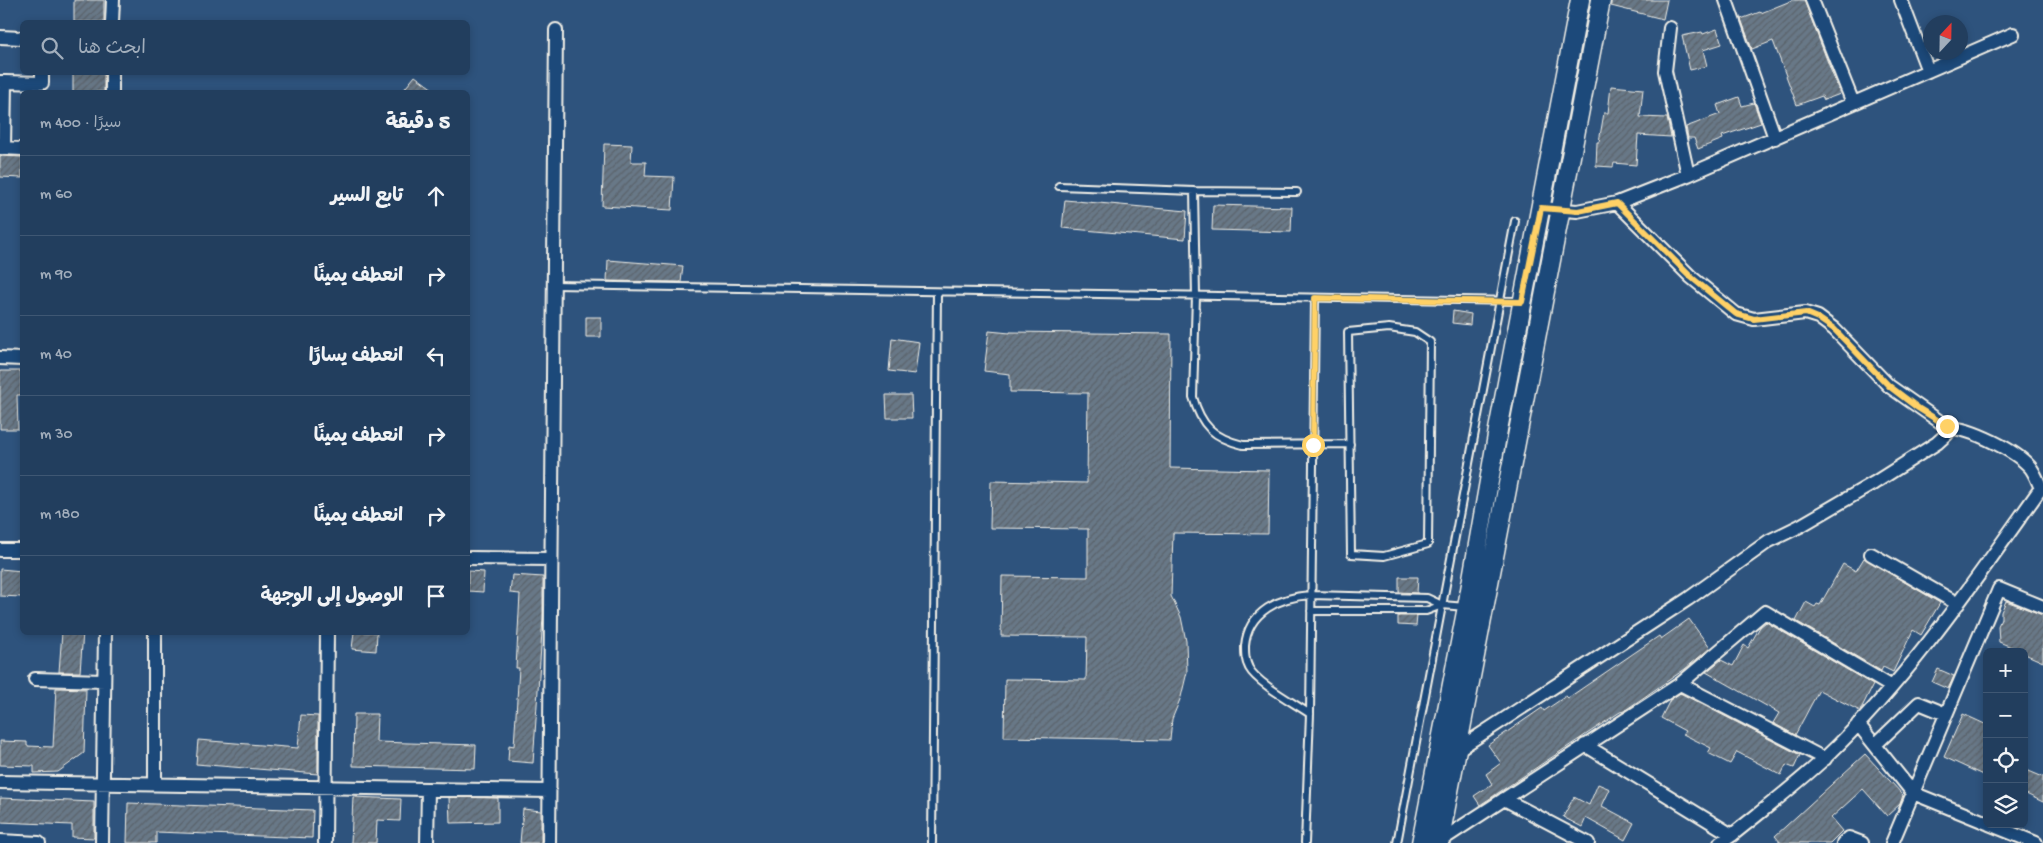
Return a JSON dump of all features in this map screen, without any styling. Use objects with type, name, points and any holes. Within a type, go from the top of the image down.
[{"type":"main road","points":[[1421,843],[1468,607],[1522,302],[1580,0]]},
{"type":"main road","points":[[1439,842],[1486,609],[1559,210],[1601,0]]},
{"type":"main road","points":[[1522,302],[1542,304]]},
{"type":"street","points":[[112,20],[113,0]]},
{"type":"street","points":[[1726,0],[1775,138]]},
{"type":"street","points":[[1812,0],[1853,104]]},
{"type":"street","points":[[1901,0],[1928,71]]},
{"type":"street","points":[[1670,28],[1665,71],[1688,175]]},
{"type":"street","points":[[549,843],[556,30]]},
{"type":"street","points":[[1541,208],[1559,210],[1596,208],[1617,203],[1775,138],[2013,34]]},
{"type":"street","points":[[0,38],[20,38]]},
{"type":"street","points":[[20,149],[2,148],[2,82],[42,83],[42,75]]},
{"type":"street","points":[[112,75],[112,90]]},
{"type":"street","points":[[1617,203],[1691,277],[1736,314],[1754,319],[1806,313],[1818,318],[1834,329],[1889,386],[1949,428],[1986,437],[2019,458],[2031,468],[2041,488],[1958,604],[1892,687],[1825,758],[1732,836],[1720,843]]},
{"type":"street","points":[[0,358],[20,359]]},
{"type":"street","points":[[1457,750],[1688,599],[1769,540],[1800,526],[1937,444],[1947,434],[1949,428]]},
{"type":"street","points":[[0,550],[20,550]]},
{"type":"street","points":[[1871,554],[1958,604]]},
{"type":"street","points":[[470,558],[551,559]]},
{"type":"street","points":[[1892,843],[1999,589],[2043,607]]},
{"type":"street","points":[[1439,842],[1680,684],[1765,612],[1892,687]]},
{"type":"street","points":[[102,843],[105,635]]},
{"type":"street","points":[[155,784],[156,635]]},
{"type":"street","points":[[325,843],[327,635]]},
{"type":"street","points":[[35,679],[104,681]]},
{"type":"street","points":[[1680,684],[1825,758]]},
{"type":"street","points":[[1875,745],[1919,703],[1946,714]]},
{"type":"street","points":[[1858,724],[1913,793],[1983,822]]},
{"type":"street","points":[[1585,745],[1732,836]]},
{"type":"street","points":[[0,782],[549,791]]},
{"type":"street","points":[[427,843],[428,789]]},
{"type":"street","points":[[1504,799],[1588,843]]},
{"type":"street","points":[[1998,828],[2036,843]]},
{"type":"street","points":[[1843,843],[1849,838],[1862,843]]},
{"type":"street","points":[[0,841],[39,843]]},
{"type":"lane","points":[[1059,186],[1194,191],[1296,192]]},
{"type":"lane","points":[[1194,191],[1196,296],[1193,397],[1198,413],[1211,431],[1226,441],[1243,445],[1350,444]]},
{"type":"lane","points":[[1397,843],[1515,221]]},
{"type":"lane","points":[[554,285],[1522,302]]},
{"type":"lane","points":[[932,843],[937,292]]},
{"type":"lane","points":[[1305,843],[1310,714],[1315,298]]},
{"type":"lane","points":[[1389,328],[1415,332],[1430,342],[1428,544],[1384,556],[1351,554],[1350,444],[1348,332],[1389,328]]},
{"type":"lane","points":[[1310,714],[1257,678],[1249,668],[1245,655],[1246,639],[1252,622],[1263,611],[1281,600],[1311,595],[1427,598],[1442,605],[1486,609]]},
{"type":"lane","points":[[1311,611],[1426,612],[1442,605]]},
{"type":"building","points":[[74,0],[104,0],[104,20],[74,20]]},
{"type":"building","points":[[1611,0],[1667,0],[1663,19],[1611,6]]},
{"type":"building","points":[[1793,0],[1804,0],[1840,94],[1824,100],[1822,96],[1797,105],[1773,41],[1752,49],[1741,19]]},
{"type":"building","points":[[1717,29],[1722,44],[1703,50],[1707,66],[1690,70],[1682,36],[1702,32],[1703,34]]},
{"type":"building","points":[[73,75],[104,75],[104,90],[73,90]]},
{"type":"building","points":[[415,76],[434,90],[404,90]]},
{"type":"building","points":[[1611,86],[1643,89],[1640,117],[1667,118],[1671,137],[1638,135],[1636,165],[1614,163],[1613,167],[1596,166],[1597,142],[1599,142],[1604,113],[1608,113]]},
{"type":"building","points":[[1739,97],[1742,106],[1754,103],[1761,123],[1722,136],[1723,139],[1698,149],[1694,138],[1688,138],[1686,127],[1720,114],[1717,105]]},
{"type":"building","points":[[604,144],[632,145],[631,162],[646,162],[645,176],[674,177],[672,210],[602,206]]},
{"type":"building","points":[[0,156],[20,157],[20,178],[0,177]]},
{"type":"building","points":[[1065,200],[1187,211],[1185,239],[1062,228]]},
{"type":"building","points":[[1213,205],[1292,207],[1291,232],[1212,230]]},
{"type":"building","points":[[608,260],[683,266],[681,282],[607,281]]},
{"type":"building","points":[[1453,311],[1471,314],[1470,325],[1452,323]]},
{"type":"building","points":[[586,317],[601,317],[601,337],[586,337]]},
{"type":"building","points":[[989,331],[1010,333],[1171,334],[1170,468],[1269,470],[1268,534],[1173,533],[1171,596],[1181,617],[1186,641],[1187,672],[1181,697],[1172,719],[1170,740],[1004,737],[1005,679],[1086,680],[1087,637],[1001,636],[1002,576],[1088,577],[1088,529],[990,528],[991,481],[1087,483],[1088,393],[1010,392],[1010,374],[984,371]]},
{"type":"building","points":[[892,338],[919,342],[915,374],[889,371]]},
{"type":"building","points":[[0,371],[20,371],[20,395],[17,395],[18,429],[0,429]]},
{"type":"building","points":[[886,395],[911,395],[912,418],[887,418]]},
{"type":"building","points":[[1864,558],[1940,603],[1921,635],[1913,630],[1893,672],[1883,667],[1881,671],[1796,621],[1806,602],[1815,607],[1817,604],[1820,605],[1843,564],[1856,571]]},
{"type":"building","points":[[0,569],[20,571],[20,597],[0,596]]},
{"type":"building","points":[[470,571],[484,572],[483,592],[470,591]]},
{"type":"building","points":[[512,575],[543,577],[543,617],[533,763],[508,761],[509,745],[514,746],[519,668],[516,668],[520,594],[510,593]]},
{"type":"building","points":[[1399,577],[1418,577],[1417,593],[1399,592]]},
{"type":"building","points":[[2006,601],[2043,615],[2043,662],[2028,655],[2028,648],[2014,648],[1999,642],[1998,626]]},
{"type":"building","points":[[1398,616],[1417,616],[1416,626],[1398,625]]},
{"type":"building","points":[[1689,619],[1710,648],[1685,669],[1624,711],[1480,805],[1474,796],[1492,784],[1486,774],[1501,763],[1488,745],[1542,708],[1544,711],[1566,696],[1568,698],[1659,636],[1661,639]]},
{"type":"building","points":[[1766,622],[1873,685],[1860,711],[1819,690],[1795,735],[1773,723],[1779,713],[1706,672],[1721,660],[1733,666],[1744,645],[1748,648],[1760,627]]},
{"type":"building","points":[[62,635],[83,635],[80,672],[59,672]]},
{"type":"building","points":[[354,635],[377,635],[376,651],[352,649]]},
{"type":"building","points":[[1938,669],[1954,676],[1948,689],[1932,682]]},
{"type":"building","points":[[56,688],[86,689],[84,753],[58,772],[34,773],[34,766],[0,765],[0,741],[27,742],[27,746],[53,747]]},
{"type":"building","points":[[1680,693],[1800,755],[1794,768],[1786,765],[1781,775],[1737,752],[1730,764],[1708,753],[1711,748],[1683,734],[1685,731],[1661,718],[1670,700]]},
{"type":"building","points":[[354,714],[377,714],[376,742],[476,745],[475,769],[353,766]]},
{"type":"building","points":[[1963,714],[1983,723],[1983,775],[1944,757]]},
{"type":"building","points":[[301,715],[318,716],[318,774],[196,764],[198,740],[298,748]]},
{"type":"building","points":[[1865,754],[1903,795],[1900,804],[1887,816],[1863,789],[1831,818],[1842,831],[1830,843],[1781,843],[1775,836]]},
{"type":"building","points":[[2028,771],[2043,777],[2043,802],[2028,795]]},
{"type":"building","points":[[1598,784],[1610,789],[1602,806],[1634,823],[1625,840],[1586,818],[1582,827],[1563,817],[1574,797],[1589,805]]},
{"type":"building","points":[[353,797],[401,799],[400,821],[377,820],[376,843],[351,843]]},
{"type":"building","points":[[449,797],[498,798],[498,822],[450,823]]},
{"type":"building","points":[[0,798],[94,802],[94,838],[72,837],[72,825],[0,822]]},
{"type":"building","points":[[128,803],[313,810],[312,838],[156,832],[156,843],[127,843]]},
{"type":"building","points":[[523,809],[541,811],[541,843],[520,843]]},
{"type":"route","points":[[1313,445],[1315,298],[1522,302],[1541,208],[1578,211],[1617,203],[1691,277],[1736,314],[1754,319],[1806,313],[1818,318],[1834,329],[1889,386],[1918,408],[1947,426]]}]
